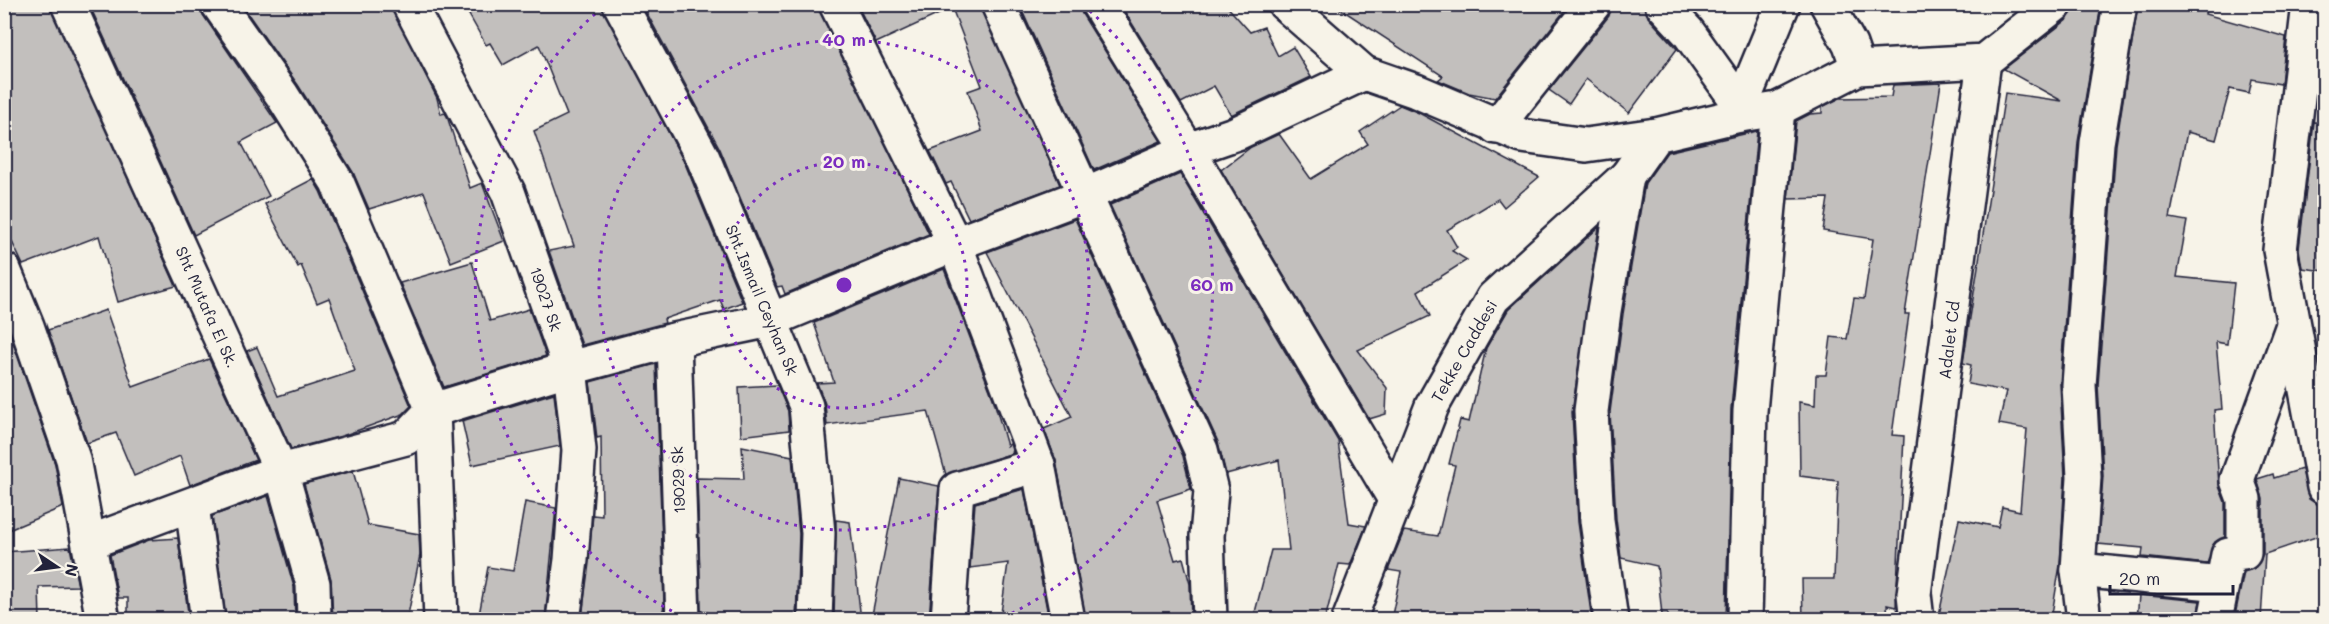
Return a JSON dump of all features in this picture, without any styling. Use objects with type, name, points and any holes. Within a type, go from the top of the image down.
[{"type":"street","name":"Sht Mutafa El Sk.","points":[[68,4],[281,471],[313,585],[314,620]]},
{"type":"street","points":[[218,4],[282,95],[337,182],[433,410],[441,620]]},
{"type":"street","name":"19027 Sk","points":[[409,4],[508,192],[570,368],[579,450],[571,560],[563,620]]},
{"type":"street","name":"Sht.Ismail Ceyhan Sk","points":[[620,4],[702,158],[806,406],[818,533],[815,620]]},
{"type":"street","points":[[836,4],[955,244],[1038,465],[1068,620]]},
{"type":"street","points":[[998,4],[1201,450],[1211,491],[1207,536],[1210,620]]},
{"type":"street","points":[[1098,4],[1188,150],[1396,501]]},
{"type":"street","points":[[1286,4],[1364,73],[1416,91],[1496,127],[1522,136],[1586,145],[1656,135],[1740,110],[1778,110],[1858,68],[1984,61],[2056,4]]},
{"type":"street","points":[[1496,127],[1594,4]]},
{"type":"street","points":[[1662,4],[1688,32],[1740,110]]},
{"type":"street","points":[[1740,110],[1783,4]]},
{"type":"street","points":[[1827,4],[1850,45],[1858,68]]},
{"type":"street","points":[[2084,620],[2078,570],[2084,477],[2079,385],[2097,143],[2120,4]]},
{"type":"street","points":[[2309,4],[2280,250],[2325,487]]},
{"type":"street","name":"Adalet Cd","points":[[1917,620],[1914,594],[1984,61]]},
{"type":"street","points":[[90,542],[281,471],[406,438],[433,410],[570,368],[674,340],[771,320],[955,244],[1085,195],[1188,150],[1237,134],[1364,73]]},
{"type":"street","points":[[1745,620],[1750,411],[1778,110]]},
{"type":"street","name":"Tekke Caddesi","points":[[1349,620],[1432,406],[1492,298],[1628,176],[1656,135]]},
{"type":"street","points":[[1611,620],[1597,521],[1592,411],[1604,311],[1628,176]]},
{"type":"street","points":[[4,270],[27,326],[73,459],[103,620]]},
{"type":"street","points":[[2216,620],[2228,555],[2244,553],[2244,499],[2237,480],[2294,323]]},
{"type":"street","name":"19029 Sk","points":[[674,340],[682,620]]},
{"type":"street","points":[[948,620],[957,489],[1038,465]]},
{"type":"street","points":[[192,506],[208,620]]},
{"type":"street","points":[[2078,570],[2222,584]]},
{"type":"building","points":[[4,4],[50,4],[176,286],[118,302],[99,236],[23,265],[4,225]]},
{"type":"building","points":[[89,4],[199,4],[203,15],[277,123],[241,142],[269,196],[194,235]]},
{"type":"building","points":[[241,4],[390,4],[437,98],[441,114],[445,113],[447,116],[470,188],[482,183],[504,241],[451,262],[424,192],[369,209],[353,172],[298,85]]},
{"type":"building","points":[[463,4],[601,4],[686,166],[742,302],[724,309],[720,300],[664,319],[665,323],[582,345],[549,251],[574,246],[534,131],[567,115],[539,45],[503,65],[490,43],[486,45]]},
{"type":"building","points":[[642,4],[818,4],[929,234],[785,294],[782,286],[777,287],[720,149]]},
{"type":"building","points":[[857,4],[980,4],[1060,185],[969,219],[951,182],[946,184],[930,151],[982,131],[968,91],[982,86],[952,8],[876,43]]},
{"type":"building","points":[[1019,4],[1079,4],[1082,14],[1161,141],[1094,170]]},
{"type":"building","points":[[1120,4],[1225,4],[1250,32],[1264,27],[1278,56],[1293,47],[1311,77],[1231,115],[1214,86],[1181,103]]},
{"type":"building","points":[[1333,4],[1570,4],[1495,98],[1469,93],[1438,80],[1443,76]]},
{"type":"building","points":[[1612,4],[1644,4],[1648,17],[1677,49],[1629,113],[1586,79],[1569,104],[1549,90],[1609,16]]},
{"type":"building","points":[[2074,4],[2101,6],[2078,142],[2060,384],[2065,477],[2060,565],[2051,620],[1966,620],[1939,615],[1959,519],[1998,527],[2002,507],[2020,511],[2027,429],[1999,424],[2006,391],[1968,384],[1971,365],[1963,363],[2005,93],[2062,101],[2004,69],[2068,19]]},
{"type":"building","points":[[2138,4],[2207,4],[2205,14],[2286,37],[2281,84],[2252,79],[2249,93],[2230,89],[2216,140],[2187,132],[2170,218],[2187,221],[2177,277],[2234,283],[2227,344],[2216,342],[2222,409],[2214,410],[2219,486],[2225,502],[2225,537],[2215,542],[2207,564],[2142,557],[2143,548],[2098,544],[2103,476],[2098,385],[2116,145]]},
{"type":"building","points":[[2325,33],[2325,93],[2318,91]]},
{"type":"building","points":[[1941,83],[1905,314],[1909,314],[1892,435],[1904,436],[1896,607],[1887,605],[1888,620],[1803,620],[1802,579],[1834,579],[1838,481],[1800,476],[1799,402],[1815,405],[1816,375],[1826,375],[1831,337],[1847,339],[1854,298],[1864,299],[1873,239],[1823,231],[1828,198],[1788,199],[1796,121],[1810,114],[1822,113],[1822,107],[1840,98],[1891,97],[1893,85]]},
{"type":"building","points":[[1400,105],[1539,177],[1504,207],[1498,199],[1447,230],[1457,247],[1452,251],[1467,260],[1418,291],[1430,316],[1358,350],[1387,388],[1386,414],[1369,419],[1221,170],[1251,147],[1279,134],[1311,179],[1368,144],[1360,132]]},
{"type":"building","points":[[2314,122],[2325,123],[2325,271],[2302,268],[2299,249]]},
{"type":"building","points":[[1757,131],[1731,409],[1726,620],[1668,620],[1668,615],[1662,615],[1657,566],[1621,558],[1616,519],[1610,412],[1623,314],[1645,183],[1667,152]]},
{"type":"building","points":[[1180,174],[1338,441],[1349,523],[1366,526],[1350,565],[1339,564],[1325,620],[1253,620],[1271,550],[1289,550],[1279,460],[1226,474],[1218,442],[1110,205]]},
{"type":"building","points":[[313,179],[411,406],[403,414],[342,436],[291,449],[247,351],[257,347],[278,396],[355,371],[329,298],[317,303],[301,265],[298,267],[265,204]]},
{"type":"building","points":[[1075,219],[1183,456],[1191,489],[1157,500],[1175,560],[1183,558],[1190,584],[1191,620],[1086,620],[1056,461],[1044,429],[1072,417],[987,252]]},
{"type":"building","points":[[1599,227],[1572,412],[1578,522],[1592,620],[1391,620],[1401,572],[1388,570],[1404,531],[1438,536],[1455,465],[1449,464],[1460,420],[1469,422],[1486,348],[1508,310]]},
{"type":"building","points":[[472,262],[490,321],[529,309],[546,356],[444,387],[400,283]]},
{"type":"building","points":[[944,269],[994,401],[1007,446],[1010,444],[1013,453],[946,475],[928,411],[827,425],[825,404],[817,383],[834,382],[814,323]]},
{"type":"building","points":[[106,310],[133,387],[209,359],[256,460],[190,485],[180,456],[134,476],[116,433],[87,443],[48,330]]},
{"type":"building","points":[[13,343],[55,464],[63,507],[4,532],[4,346]]},
{"type":"building","points":[[656,364],[664,605],[661,620],[582,620],[593,515],[602,516],[601,437],[597,438],[590,382]]},
{"type":"building","points":[[777,385],[788,411],[789,430],[741,436],[739,387]]},
{"type":"building","points":[[554,393],[560,446],[472,465],[462,421]]},
{"type":"building","points":[[742,446],[792,456],[799,534],[796,620],[745,620],[701,611],[697,478],[744,479]]},
{"type":"building","points":[[2302,469],[2309,499],[2317,504],[2325,505],[2325,534],[2265,554],[2261,620],[2234,620],[2244,572],[2255,568],[2263,554],[2263,499],[2257,479],[2273,474],[2274,478]]},
{"type":"building","points":[[353,471],[368,525],[419,534],[420,555],[407,620],[333,620],[331,579],[304,484]]},
{"type":"building","points":[[899,478],[939,486],[929,620],[871,620]]},
{"type":"building","points":[[1024,489],[1049,620],[1000,620],[1008,563],[970,568],[975,503]]},
{"type":"building","points":[[268,496],[294,587],[295,620],[226,620],[212,516]]},
{"type":"building","points":[[525,502],[556,508],[545,620],[478,620],[488,567],[513,571]]},
{"type":"building","points":[[836,520],[850,522],[861,620],[834,620]]},
{"type":"building","points":[[178,538],[189,620],[128,620],[128,598],[118,598],[110,555],[149,540]]},
{"type":"building","points":[[70,547],[78,586],[39,587],[40,620],[6,620],[4,552]]},
{"type":"building","points":[[2139,595],[2200,601],[2197,620],[2137,620]]}]
